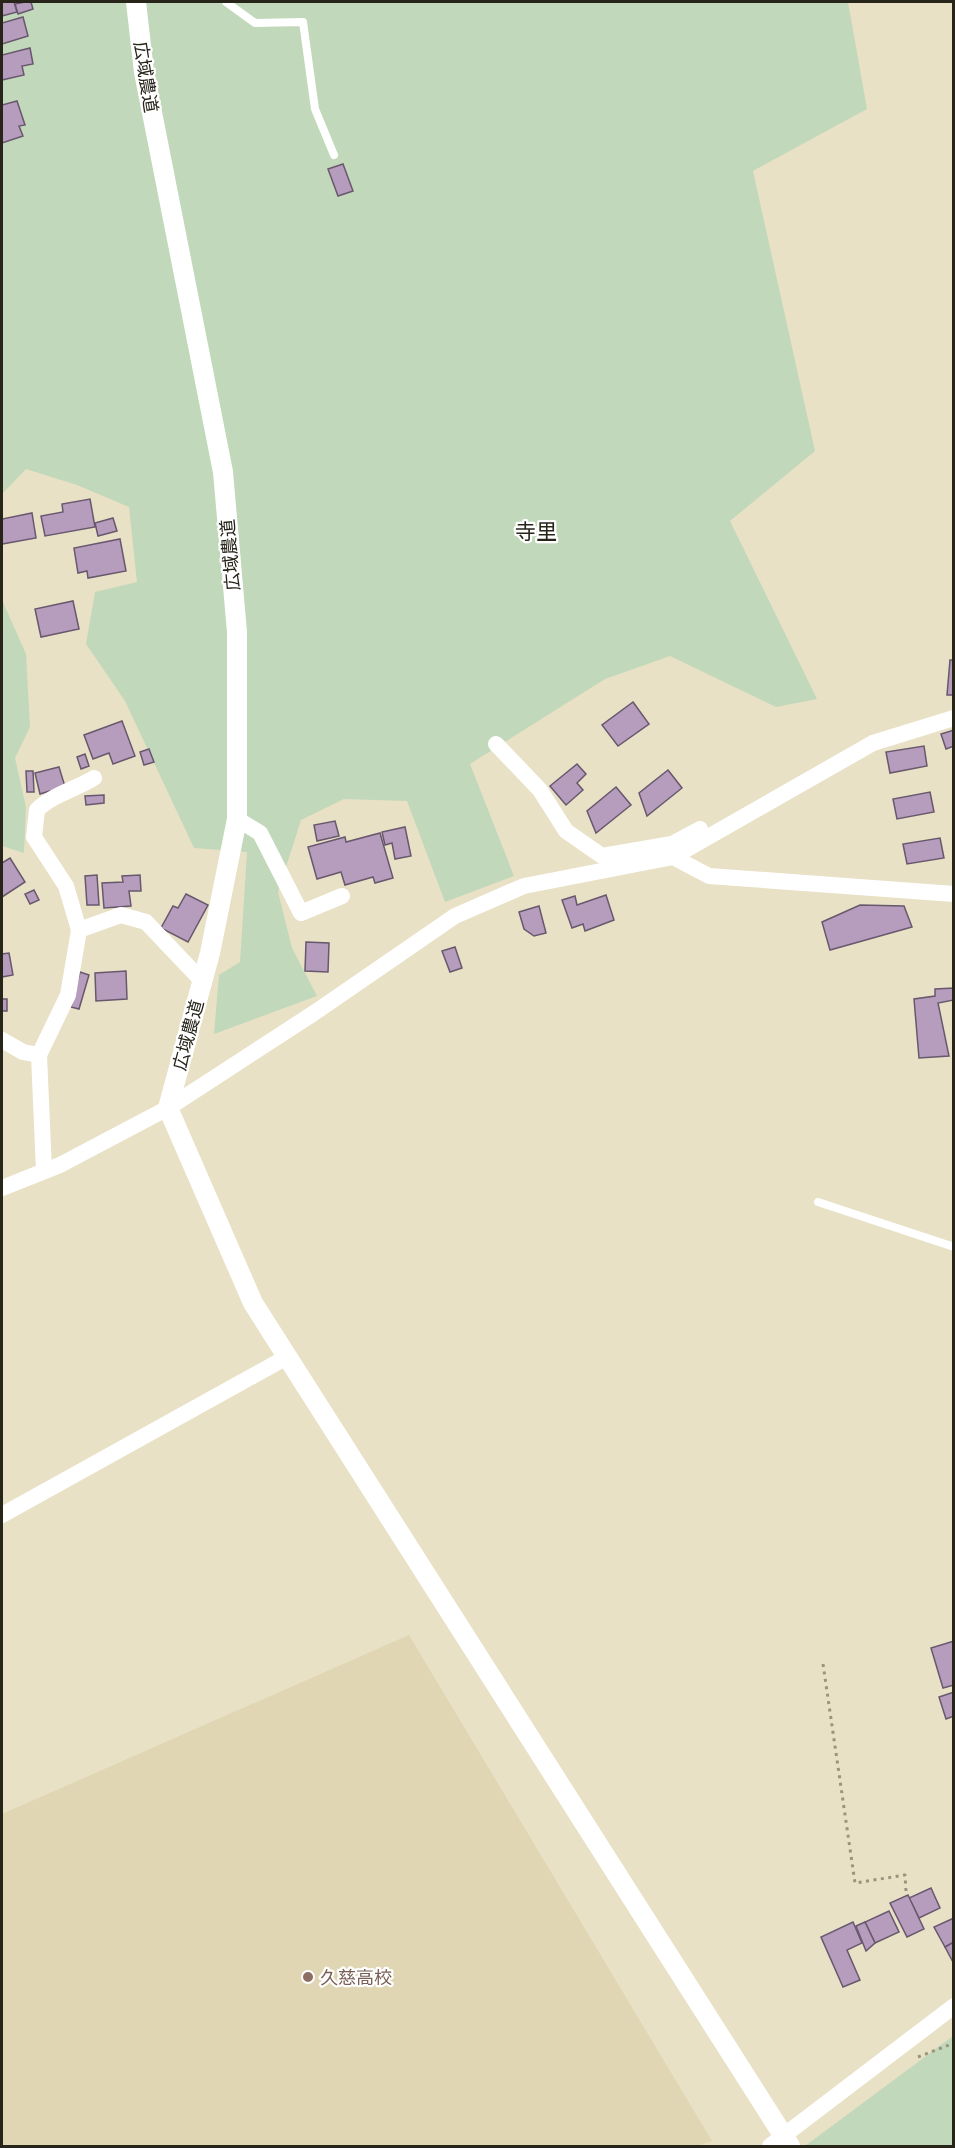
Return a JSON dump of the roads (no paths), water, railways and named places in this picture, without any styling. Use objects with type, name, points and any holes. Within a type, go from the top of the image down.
[{"type":"street","name":"広域農道","points":[[136,2],[144,72],[223,472],[237,632],[237,819],[203,982],[168,1108]]},
{"type":"street","points":[[2,1188],[60,1166],[168,1108],[314,1013],[456,916],[524,886],[673,857],[873,744],[954,718]]},
{"type":"street","points":[[496,744],[540,790],[566,831],[602,856],[672,844],[724,816],[746,816]]},
{"type":"street","points":[[44,1171],[39,1055],[68,995],[79,930],[66,886],[34,837],[37,810],[45,802],[94,778]]},
{"type":"street","points":[[237,819],[260,833],[302,913],[342,896]]},
{"type":"street","points":[[673,857],[709,876],[954,894]]},
{"type":"street","points":[[79,930],[121,915],[146,922],[203,982]]},
{"type":"street","points":[[2,1040],[23,1052],[39,1055]]},
{"type":"street","points":[[168,1108],[253,1303],[782,2143],[954,2007]]},
{"type":"street","points":[[2,1515],[287,1357]]},
{"type":"lane","points":[[226,2],[255,23],[303,22],[315,109],[334,155]]},
{"type":"lane","points":[[818,1202],[932,1242],[954,1247]]},
{"type":"place","name":"久慈高校","points":[[308,1977]]},
{"type":"district","name":"寺里","points":[[536,531]]}]
